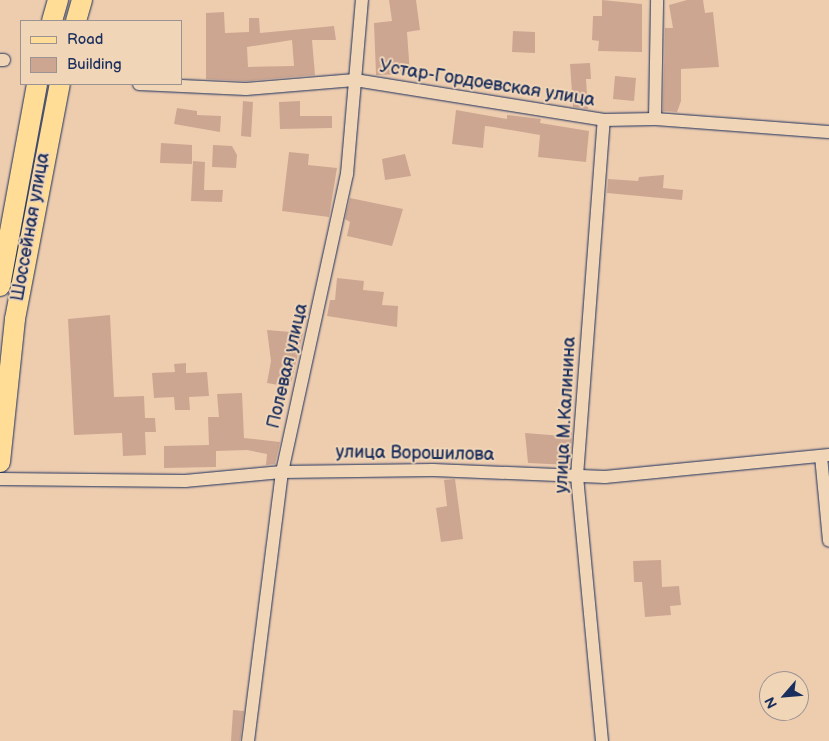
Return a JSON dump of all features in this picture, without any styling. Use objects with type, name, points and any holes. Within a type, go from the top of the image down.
[{"type":"main road","points":[[52,20],[58,0]]},
{"type":"main road","points":[[76,20],[82,0]]},
{"type":"main road","name":"Шоссейная улица","points":[[0,286],[37,85]]},
{"type":"main road","name":"Шоссейная улица","points":[[0,462],[15,319],[60,85]]},
{"type":"street","name":"Полевая улица","points":[[248,741],[282,472],[347,174],[362,0]]},
{"type":"street","points":[[655,119],[656,0]]},
{"type":"street","name":"Устар-Гордоевская улица","points":[[160,85],[246,89],[355,80],[604,120],[655,119],[829,132]]},
{"type":"street","name":"улица М.Калинина","points":[[602,741],[577,476],[604,120]]},
{"type":"street","points":[[825,455],[829,541]]},
{"type":"street","name":"улица Ворошилова","points":[[0,479],[185,481],[282,472],[433,470],[577,476],[825,455]]},
{"type":"building","points":[[389,0],[416,0],[420,30],[407,32],[410,74],[376,75],[374,23],[392,21]]},
{"type":"building","points":[[602,0],[642,4],[642,52],[598,51],[599,41],[592,40],[593,16],[602,16]]},
{"type":"building","points":[[687,0],[703,0],[705,13],[713,12],[719,67],[681,69],[681,101],[677,112],[663,111],[665,28],[673,28],[669,5]]},
{"type":"building","points":[[224,12],[225,33],[249,32],[249,18],[259,18],[260,33],[334,26],[336,40],[312,40],[315,75],[246,81],[206,79],[206,13]],"holes":[[[292,40],[294,66],[248,67],[247,47]]]},
{"type":"building","points":[[513,31],[535,32],[535,53],[512,52]]},
{"type":"building","points":[[590,63],[591,79],[586,79],[588,109],[573,107],[570,64]]},
{"type":"building","points":[[615,76],[636,78],[634,101],[613,99]]},
{"type":"building","points":[[243,101],[253,102],[251,137],[241,136]]},
{"type":"building","points":[[300,101],[300,116],[332,116],[332,128],[280,129],[279,102]]},
{"type":"building","points":[[177,108],[197,111],[197,115],[221,116],[220,132],[174,124]]},
{"type":"building","points":[[456,110],[507,119],[507,115],[541,119],[540,123],[589,131],[586,162],[538,157],[540,135],[493,127],[485,126],[483,148],[452,144]]},
{"type":"building","points":[[161,143],[192,145],[192,164],[160,163]]},
{"type":"building","points":[[213,145],[232,146],[237,155],[236,168],[212,167]]},
{"type":"building","points":[[289,152],[309,154],[308,165],[337,168],[329,217],[282,211]]},
{"type":"building","points":[[405,154],[411,176],[385,180],[382,159]]},
{"type":"building","points":[[193,161],[205,162],[204,190],[223,190],[222,202],[191,201]]},
{"type":"building","points":[[664,175],[663,188],[683,190],[682,200],[607,193],[608,179],[638,181],[639,177]]},
{"type":"building","points":[[350,198],[403,209],[392,246],[347,236],[350,222],[345,219]]},
{"type":"building","points":[[337,278],[364,281],[363,290],[384,292],[382,305],[398,306],[397,327],[327,316],[330,300],[335,300]]},
{"type":"building","points":[[110,315],[114,397],[144,396],[145,418],[155,418],[156,432],[145,432],[146,455],[123,456],[122,433],[74,435],[68,319]]},
{"type":"building","points":[[267,330],[303,333],[290,387],[267,383],[271,361]]},
{"type":"building","points":[[186,363],[186,373],[207,372],[209,396],[189,397],[190,410],[175,410],[174,397],[154,398],[152,373],[175,372],[174,364]]},
{"type":"building","points":[[242,393],[244,438],[280,442],[275,464],[266,465],[267,454],[247,450],[216,451],[216,467],[164,468],[164,446],[209,445],[208,417],[219,417],[217,394]]},
{"type":"building","points":[[563,431],[572,432],[570,465],[528,463],[525,433],[563,436]]},
{"type":"building","points":[[455,479],[463,539],[441,542],[436,508],[447,506],[444,480]]},
{"type":"building","points":[[661,560],[662,587],[679,586],[681,605],[670,606],[671,615],[645,617],[642,582],[634,582],[633,561]]},
{"type":"building","points":[[233,710],[244,711],[240,741],[231,741]]}]
